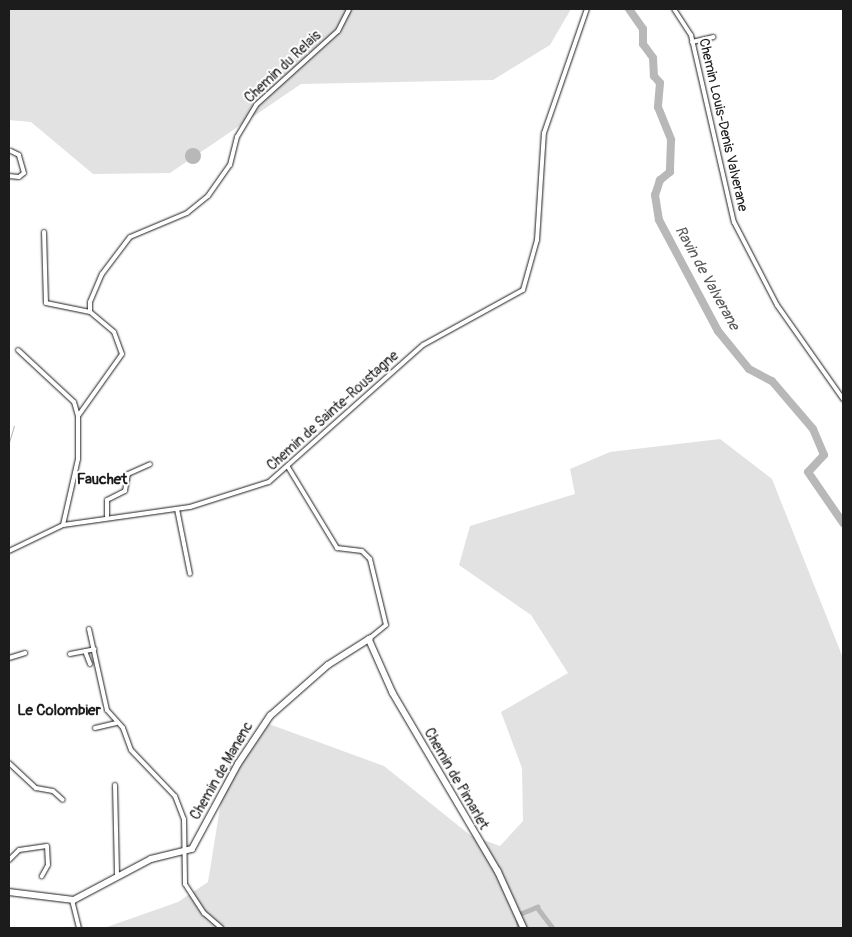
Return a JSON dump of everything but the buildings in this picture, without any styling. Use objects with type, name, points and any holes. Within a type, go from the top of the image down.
[{"type":"street","name":"Chemin du Relais","points":[[90,312],[90,302],[102,274],[128,238],[142,228],[187,213],[208,196],[230,166],[238,137],[256,105],[338,31],[349,9]]},
{"type":"street","name":"Chemin de Sainte-Roustagne","points":[[9,551],[63,525],[106,516],[177,509],[265,483],[288,467],[423,346],[522,290],[537,240],[544,133],[587,9]]},
{"type":"street","name":"Chemin Louis-Denis Valverane","points":[[674,9],[687,25],[692,42],[734,222],[777,305],[843,399]]},
{"type":"street","points":[[692,42],[713,36]]},
{"type":"street","points":[[9,176],[19,178],[24,173],[19,155],[11,151]]},
{"type":"street","points":[[44,232],[45,281],[48,305],[90,312],[114,332],[122,354],[78,416]]},
{"type":"street","points":[[18,350],[74,402],[78,416],[78,459],[63,525]]},
{"type":"street","points":[[106,516],[107,500],[125,491],[128,474],[150,464]]},
{"type":"street","name":"Chemin de Manenc","points":[[185,852],[195,845],[253,738],[279,706],[348,649],[369,639],[386,624],[369,558],[362,551],[337,548],[288,467]]},
{"type":"street","points":[[177,509],[190,574]]},
{"type":"street","points":[[89,629],[95,649],[104,697],[116,723],[123,728],[131,750],[175,796],[184,819],[185,884],[204,913],[220,928]]},
{"type":"street","name":"Chemin de Pimarlet","points":[[369,639],[393,693],[498,871],[524,928]]},
{"type":"street","points":[[70,654],[95,649]]},
{"type":"street","points":[[85,651],[90,664]]},
{"type":"street","points":[[9,658],[25,653]]},
{"type":"street","points":[[96,728],[116,723]]},
{"type":"street","points":[[9,762],[36,788],[53,791],[62,800]]},
{"type":"street","points":[[115,785],[117,875]]},
{"type":"street","points":[[9,860],[19,850],[47,846],[48,864],[42,876]]},
{"type":"street","points":[[9,892],[72,900],[117,875],[164,854],[185,852]]},
{"type":"street","points":[[72,900],[79,928]]},
{"type":"shaded area","points":[[9,9],[571,9],[550,45],[493,80],[301,84],[170,173],[93,174],[31,122],[9,120]]},
{"type":"shaded area","points":[[193,148],[199,150],[201,156],[199,162],[193,164],[187,162],[185,156],[187,150]]},
{"type":"shaded area","points":[[720,439],[772,479],[843,658],[843,928],[104,928],[178,902],[208,882],[227,764],[250,752],[269,724],[384,766],[470,835],[500,846],[523,821],[522,768],[501,712],[568,673],[531,615],[459,565],[470,526],[575,494],[570,469],[610,452]]},
{"type":"waterway","name":"Ravin de Valverane","points":[[629,9],[643,29],[643,44],[653,58],[654,76],[660,83],[658,107],[671,140],[670,172],[660,180],[655,195],[659,220],[718,331],[749,369],[772,381],[813,429],[824,455],[808,472],[843,523]]},
{"type":"waterway","points":[[9,442],[14,426]]},
{"type":"waterway","points":[[519,928],[517,915],[537,907],[553,928]]},
{"type":"district","name":"Fauchet","points":[[102,480]]},
{"type":"district","name":"Le Colombier","points":[[59,711]]}]
